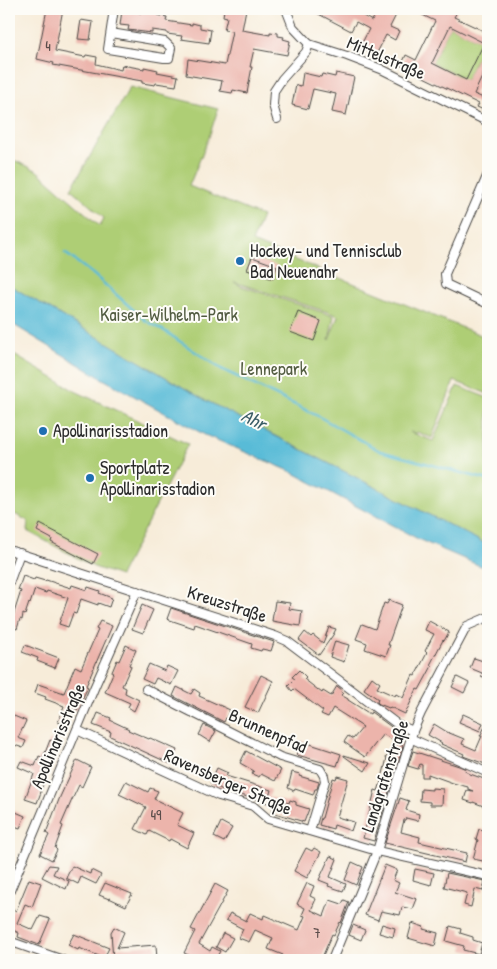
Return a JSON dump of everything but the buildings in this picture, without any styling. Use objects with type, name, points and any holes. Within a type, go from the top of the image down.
[{"type":"street","points":[[111,33],[165,42],[171,48],[169,58],[108,49],[114,9]]},
{"type":"street","points":[[277,119],[273,105],[274,91],[306,52],[309,44],[293,27],[286,9]]},
{"type":"street","name":"Mittelstraße","points":[[309,44],[380,69],[488,122]]},
{"type":"street","points":[[488,174],[445,274],[446,284],[488,304]]},
{"type":"street","name":"Kreuzstraße","points":[[9,550],[288,641],[411,735],[488,773]]},
{"type":"street","points":[[9,583],[20,553]]},
{"type":"street","name":"Apollinarisstraße","points":[[9,893],[95,686],[137,591]]},
{"type":"street","name":"Landgrafenstraße","points":[[332,960],[377,851],[411,735],[421,713],[467,626],[488,618]]},
{"type":"street","name":"Brunnenpfad","points":[[146,689],[280,757],[320,769],[325,780],[310,831]]},
{"type":"street","name":"Ravensberger Straße","points":[[78,730],[219,796],[253,806],[268,819],[377,851],[488,876]]},
{"type":"street","points":[[9,941],[63,960]]},
{"type":"green space","points":[[450,26],[484,43],[466,80],[432,63]]},
{"type":"green space","points":[[130,87],[218,109],[189,186],[262,216],[252,242],[488,338],[488,394],[454,381],[432,438],[417,432],[416,434],[410,432],[433,441],[457,386],[488,398],[488,545],[203,399],[9,285],[9,158],[36,170],[100,226],[104,218],[71,189]],"holes":[[[234,282],[338,316],[329,340],[334,316],[241,286]]]},
{"type":"green space","name":"Sportplatz Apollinarisstadion","points":[[9,352],[75,391],[188,444],[120,576],[94,567],[27,531],[28,521],[9,511]]},
{"type":"water","points":[[9,285],[203,399],[488,545],[488,568],[420,540],[290,471],[205,435],[103,379],[9,322]]},
{"type":"waterway","points":[[65,253],[94,275],[146,321],[163,330],[221,369],[316,415],[380,451],[488,480]]},
{"type":"railway","points":[[9,955],[21,960]]},
{"type":"place","name":"Hockey- und Tennisclub Bad Neuenahr","points":[[240,261]]},
{"type":"place","name":"Apollinarisstadion","points":[[43,431]]},
{"type":"place","name":"Sportplatz Apollinarisstadion","points":[[90,478]]},
{"type":"park label","name":"Kaiser-Wilhelm-Park","points":[[169,315]]},
{"type":"park label","name":"Lennepark","points":[[274,369]]},
{"type":"water label","name":"Ahr","points":[[254,419]]}]
